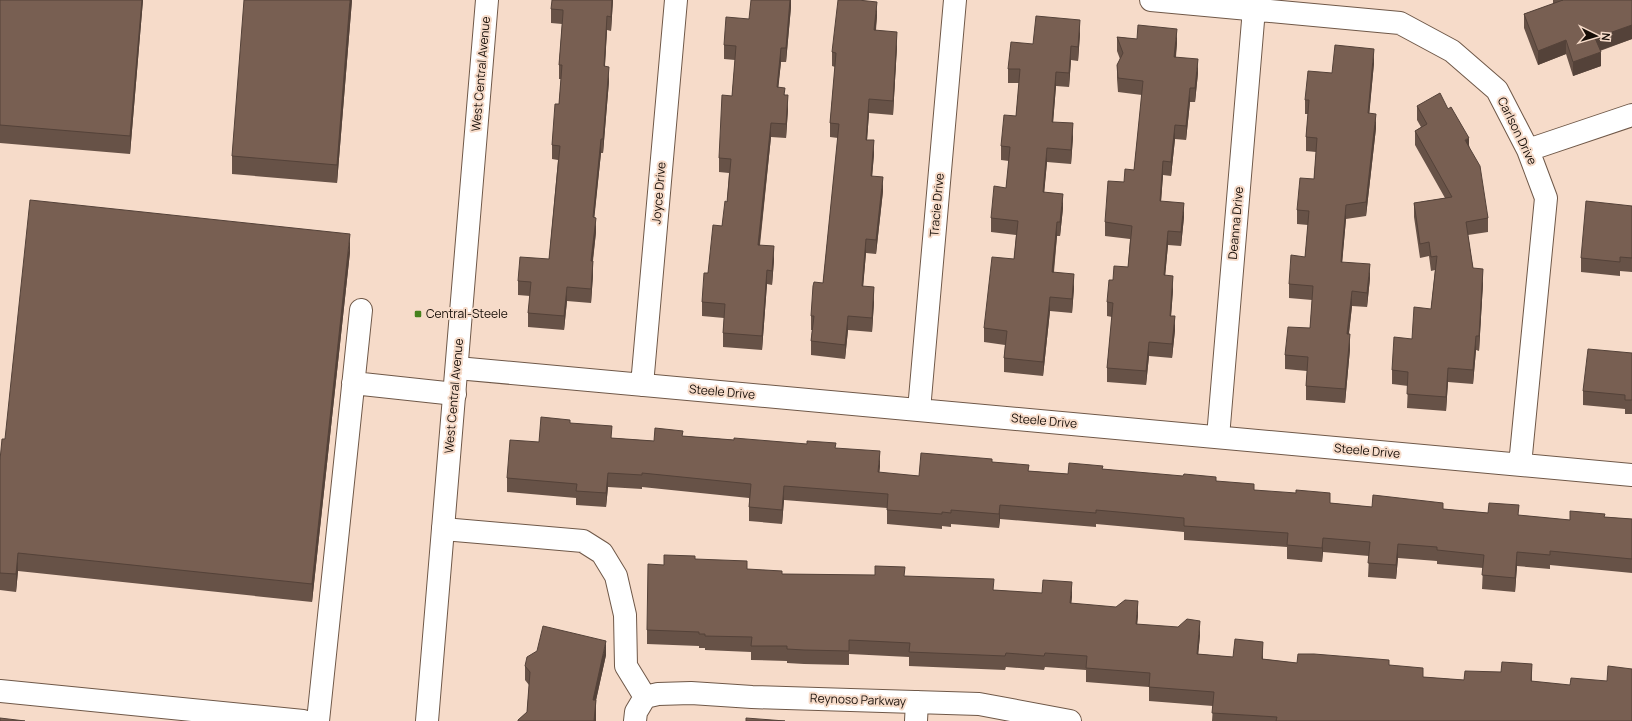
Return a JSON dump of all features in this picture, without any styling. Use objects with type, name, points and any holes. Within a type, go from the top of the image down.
[{"type":"street","name":"West Central Avenue","points":[[426,721],[487,0]]},
{"type":"street","name":"Joyce Drive","points":[[642,386],[676,0]]},
{"type":"street","name":"Tracie Drive","points":[[919,410],[955,0]]},
{"type":"street","name":"Carlson Drive","points":[[1151,0],[1400,23],[1452,51],[1497,90],[1528,150],[1546,198],[1520,465]]},
{"type":"street","name":"Deanna Drive","points":[[1218,437],[1254,9]]},
{"type":"street","points":[[1528,150],[1632,115]]},
{"type":"street","points":[[318,721],[361,310]]},
{"type":"street","name":"Steele Drive","points":[[457,368],[1632,475]]},
{"type":"street","points":[[353,383],[454,394]]},
{"type":"street","points":[[443,529],[583,541],[602,554],[616,576],[625,615],[626,666],[645,697],[636,712],[635,721]]},
{"type":"street","points":[[0,691],[302,721]]},
{"type":"street","name":"Reynoso Parkway","points":[[645,697],[658,694],[691,693],[916,712],[979,704],[1038,718],[1070,721]]},
{"type":"building","points":[[0,0],[142,0],[130,136],[0,125]]},
{"type":"building","points":[[244,0],[350,0],[337,165],[232,156]]},
{"type":"building","points":[[552,0],[612,0],[611,17],[607,16],[604,66],[609,67],[603,139],[601,139],[593,217],[596,218],[591,261],[593,261],[591,289],[567,287],[564,316],[528,313],[531,282],[518,281],[520,257],[549,259],[560,146],[552,145],[555,104],[559,104],[562,65],[559,65],[563,13],[563,10],[551,9]]},
{"type":"building","points":[[751,0],[790,0],[786,48],[781,48],[777,87],[785,88],[784,95],[788,95],[786,124],[771,123],[758,245],[774,246],[772,271],[767,270],[762,336],[723,333],[725,304],[702,302],[704,273],[708,273],[713,225],[722,226],[725,201],[727,202],[731,159],[719,158],[722,95],[732,96],[736,46],[724,45],[726,17],[749,19]]},
{"type":"building","points":[[838,0],[877,2],[874,30],[897,32],[893,101],[869,99],[866,140],[874,140],[871,176],[883,177],[876,240],[866,239],[862,286],[874,287],[872,318],[848,316],[845,345],[811,341],[814,316],[811,316],[813,286],[814,282],[823,283],[839,124],[830,123],[836,53],[832,52]]},
{"type":"building","points":[[1563,0],[1632,0],[1632,25],[1595,38],[1601,52],[1573,62],[1566,40],[1538,51],[1524,14]]},
{"type":"building","points":[[1036,16],[1080,20],[1078,47],[1071,46],[1069,73],[1056,72],[1052,122],[1073,123],[1071,150],[1047,148],[1043,192],[1063,194],[1060,222],[1057,222],[1052,272],[1074,274],[1072,299],[1050,297],[1043,362],[1004,358],[1007,331],[984,328],[992,257],[1014,259],[1018,221],[991,218],[994,186],[1006,188],[1010,147],[1001,146],[1004,115],[1016,116],[1020,69],[1008,69],[1011,42],[1033,44]]},
{"type":"building","points":[[1138,25],[1177,29],[1174,57],[1198,59],[1195,88],[1190,88],[1186,126],[1175,125],[1171,162],[1163,161],[1160,201],[1184,203],[1181,232],[1168,231],[1164,275],[1173,276],[1170,316],[1175,316],[1172,344],[1149,342],[1146,371],[1107,368],[1113,303],[1107,302],[1109,280],[1113,280],[1114,266],[1128,267],[1132,226],[1105,222],[1108,181],[1124,182],[1125,169],[1134,170],[1143,81],[1118,78],[1117,65],[1123,53],[1117,37],[1137,39]]},
{"type":"building","points":[[1335,45],[1374,49],[1368,113],[1376,114],[1366,202],[1346,205],[1341,262],[1370,264],[1367,293],[1352,291],[1347,334],[1350,334],[1345,389],[1306,386],[1308,357],[1285,355],[1288,327],[1310,328],[1313,286],[1289,284],[1291,255],[1305,257],[1309,211],[1297,210],[1300,178],[1314,179],[1317,138],[1306,137],[1309,100],[1305,100],[1308,71],[1332,73]]},
{"type":"building","points":[[1440,93],[1448,109],[1451,107],[1469,138],[1465,140],[1480,166],[1488,218],[1466,222],[1473,268],[1483,269],[1479,336],[1476,336],[1473,370],[1448,368],[1446,397],[1407,394],[1408,372],[1392,370],[1394,337],[1412,339],[1414,307],[1431,309],[1437,256],[1431,257],[1429,242],[1420,244],[1414,203],[1452,197],[1415,131],[1427,124],[1417,106]]},
{"type":"building","points":[[30,200],[350,234],[312,584],[18,553],[16,574],[0,573],[0,460],[2,439],[5,439]]},
{"type":"building","points":[[1586,201],[1632,206],[1632,258],[1620,257],[1620,262],[1581,258]]},
{"type":"building","points":[[1588,349],[1632,353],[1632,400],[1625,400],[1625,395],[1583,391]]},
{"type":"building","points":[[541,417],[570,420],[570,423],[612,426],[611,438],[654,441],[655,428],[683,431],[682,436],[734,440],[734,438],[807,444],[807,441],[836,443],[835,448],[880,451],[878,472],[919,476],[921,453],[992,459],[992,462],[1029,465],[1028,471],[1068,474],[1069,463],[1103,466],[1102,469],[1183,476],[1184,474],[1216,477],[1216,481],[1254,484],[1254,490],[1296,493],[1296,490],[1330,493],[1330,503],[1372,507],[1373,495],[1443,503],[1443,509],[1488,513],[1489,503],[1519,505],[1518,515],[1570,520],[1570,511],[1605,514],[1604,517],[1632,519],[1632,559],[1550,551],[1550,555],[1517,552],[1515,578],[1482,575],[1484,555],[1437,550],[1437,547],[1398,544],[1396,565],[1368,563],[1370,542],[1323,538],[1322,548],[1287,545],[1288,533],[1184,526],[1184,518],[1096,510],[1096,513],[1000,505],[999,514],[951,510],[951,513],[942,512],[942,514],[887,510],[888,494],[784,486],[782,510],[749,507],[751,484],[642,473],[642,475],[608,473],[606,493],[576,491],[577,484],[507,478],[510,440],[539,442]]},
{"type":"building","points":[[664,555],[695,556],[695,559],[747,561],[747,569],[782,571],[782,574],[875,575],[875,566],[905,567],[904,576],[994,579],[993,590],[1042,593],[1043,580],[1072,582],[1070,603],[1116,607],[1125,600],[1138,601],[1136,624],[1178,627],[1187,619],[1200,621],[1197,654],[1233,657],[1235,639],[1263,642],[1262,659],[1297,663],[1298,654],[1314,654],[1389,660],[1389,665],[1423,668],[1423,677],[1464,680],[1465,671],[1501,672],[1502,662],[1532,664],[1531,681],[1570,685],[1571,678],[1607,681],[1608,666],[1632,669],[1632,721],[1276,721],[1277,717],[1212,713],[1214,692],[1149,687],[1150,673],[1086,668],[1087,656],[1045,653],[1044,656],[1006,653],[1005,656],[909,652],[910,643],[849,640],[849,651],[787,649],[787,646],[751,646],[752,637],[705,636],[705,634],[699,634],[699,632],[647,630],[648,564],[664,565]]},
{"type":"building","points":[[543,626],[606,641],[593,700],[596,700],[594,721],[518,721],[527,712],[530,672],[525,666],[527,657],[537,651]]},
{"type":"building","points":[[0,718],[25,721],[0,721]]},
{"type":"building","points":[[746,718],[785,721],[746,721]]},
{"type":"place","name":"Central-Steele","points":[[418,314]]}]
